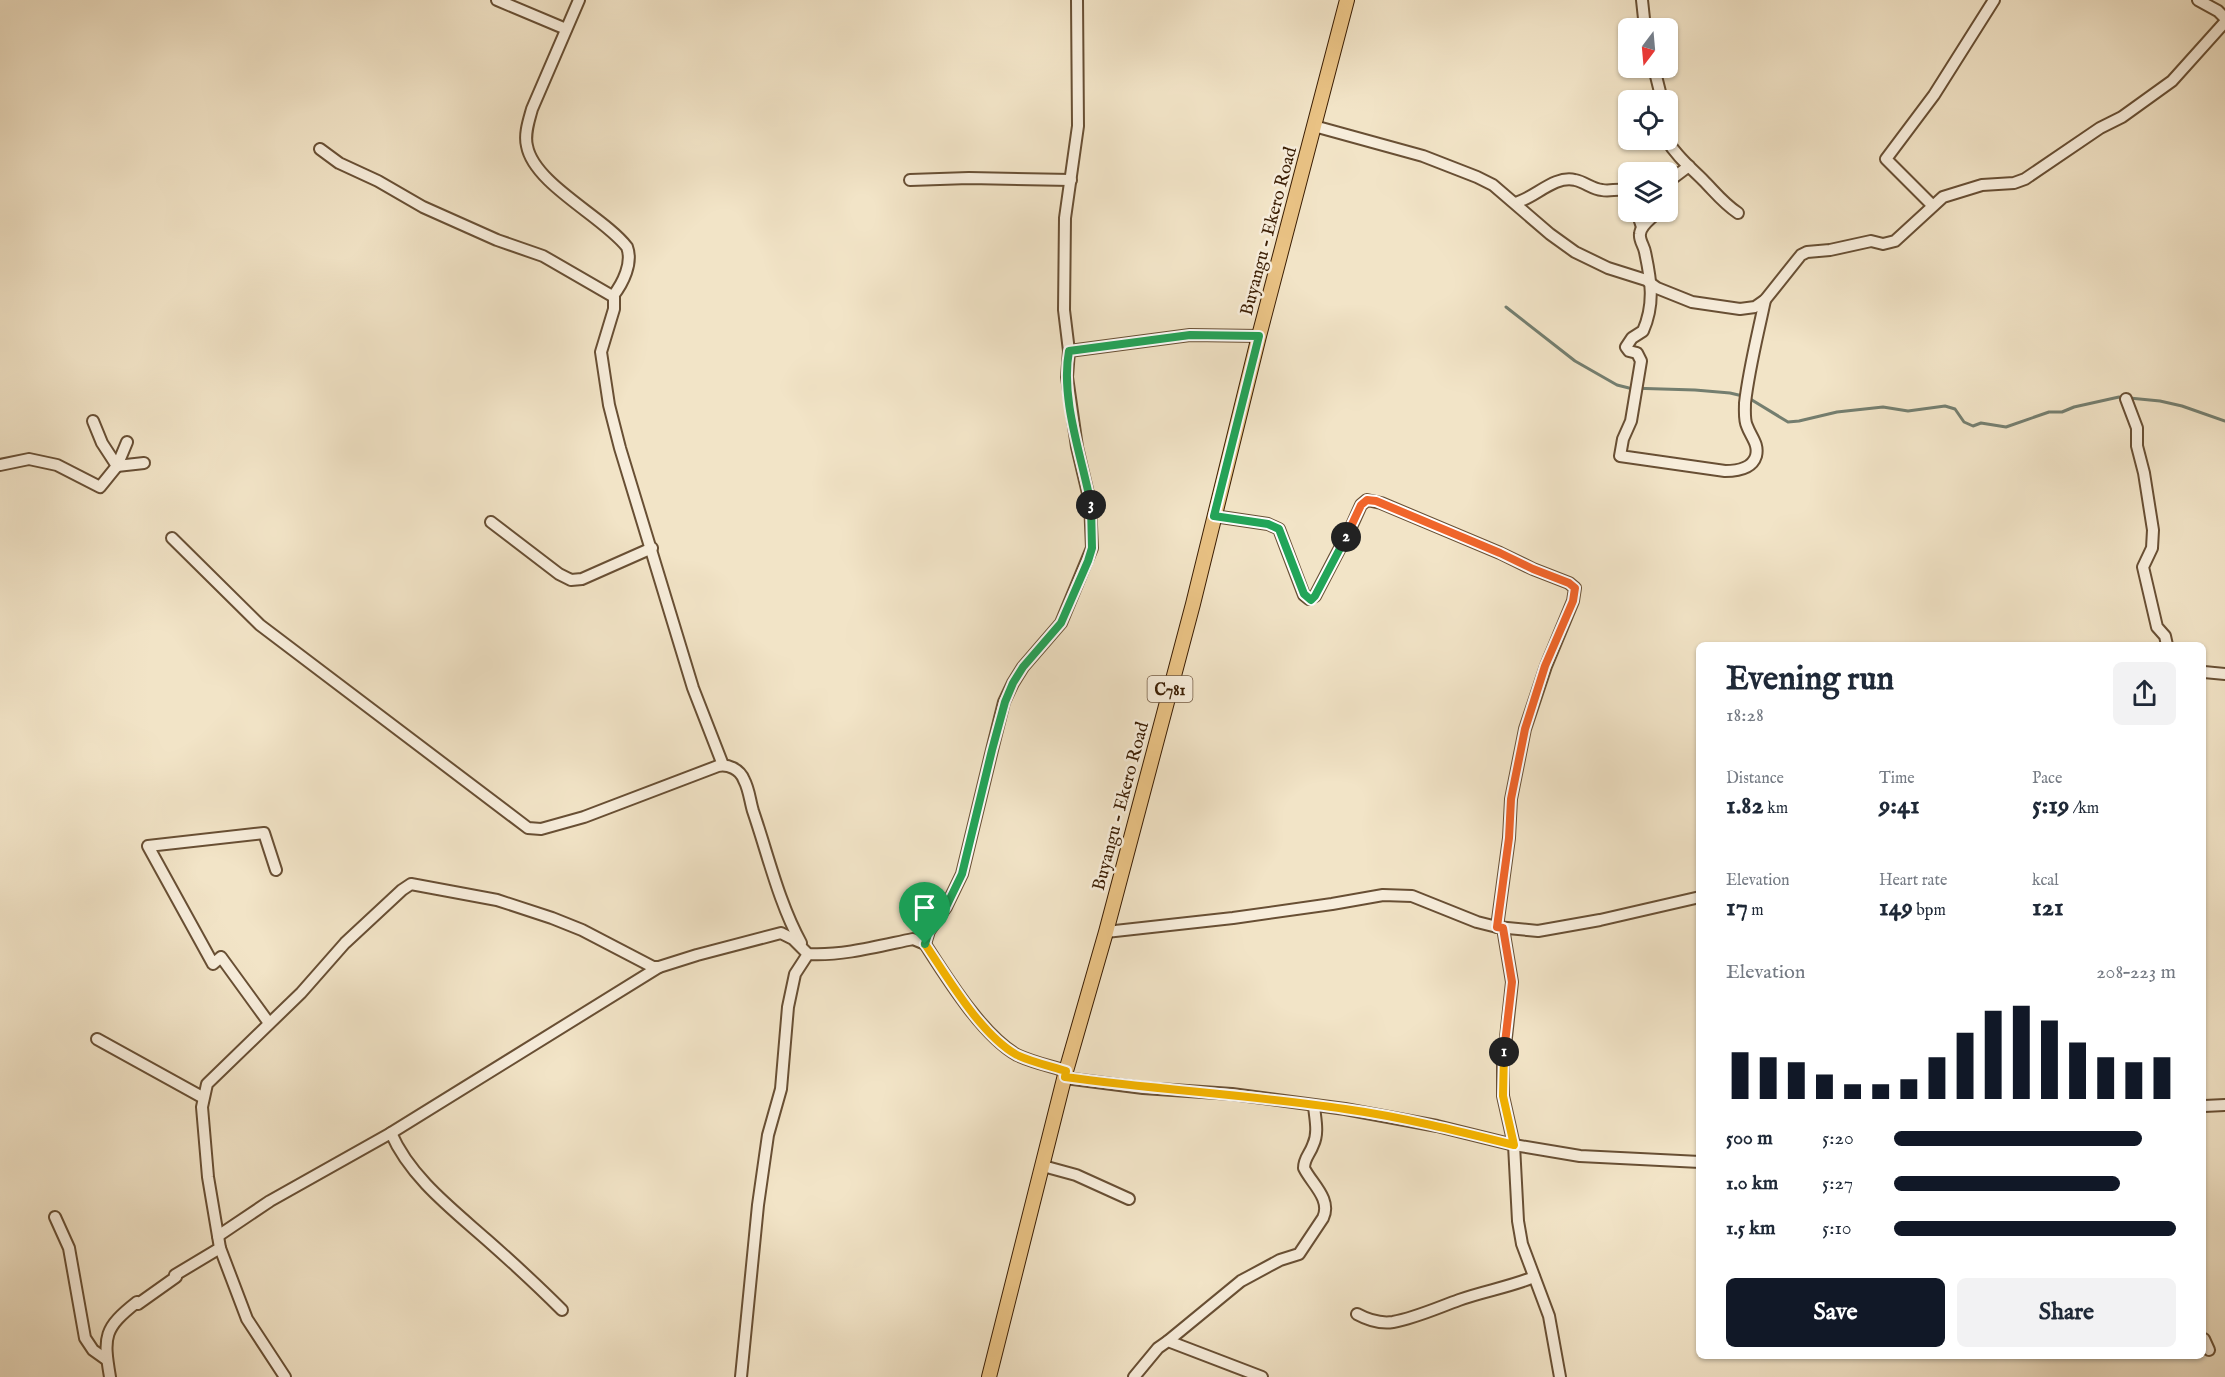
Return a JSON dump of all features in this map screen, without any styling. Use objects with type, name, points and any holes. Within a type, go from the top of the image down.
[{"type":"main road","name":"Buyangu - Ekero Road","points":[[989,1377],[1066,1074],[1190,615],[1259,336],[1347,0]]},
{"type":"street","points":[[497,0],[566,29]]},
{"type":"street","points":[[579,0],[532,109],[528,123],[527,146],[530,155],[554,185],[627,247],[629,264],[613,296]]},
{"type":"street","points":[[925,944],[929,931],[946,907],[962,874],[992,750],[1005,702],[1013,683],[1023,667],[1061,623],[1092,548],[1090,502],[1077,447],[1067,377],[1069,351],[1064,310],[1065,218],[1078,126],[1077,0]]},
{"type":"street","points":[[1642,0],[1644,18]]},
{"type":"street","points":[[1932,205],[1886,159],[1934,95],[1994,0]]},
{"type":"street","points":[[2198,0],[2218,11],[2225,18]]},
{"type":"street","points":[[1314,126],[1423,156],[1493,185],[1539,225],[1575,252],[1608,268],[1646,280],[1674,295],[1709,305],[1744,309],[1755,307],[1765,300],[1801,255],[1807,252],[1871,242],[1883,244],[1895,241],[1943,197],[1982,185],[2014,183],[2036,172],[2100,128],[2122,117],[2172,81],[2225,22]]},
{"type":"street","points":[[320,149],[339,163],[378,181],[423,207],[496,240],[543,256],[615,299],[601,350],[603,375],[620,448],[693,688],[723,765]]},
{"type":"street","points":[[1674,150],[1722,203],[1738,213]]},
{"type":"street","points":[[1678,174],[1689,166]]},
{"type":"street","points":[[910,180],[969,178],[1071,180]]},
{"type":"street","points":[[1515,203],[1565,179],[1577,180],[1597,189],[1618,190]]},
{"type":"street","points":[[1640,222],[1640,240],[1644,247],[1651,284],[1651,304],[1643,331],[1632,338],[1626,347],[1629,351],[1637,353],[1641,361],[1631,422],[1623,439],[1620,456],[1725,471],[1740,471],[1756,458],[1756,444],[1746,424],[1745,404],[1753,351],[1765,300]]},
{"type":"street","points":[[1642,227],[1647,222]]},
{"type":"street","points":[[1069,351],[1190,335],[1259,336]]},
{"type":"street","points":[[2126,399],[2137,428],[2137,446],[2144,473],[2153,530],[2152,548],[2143,567],[2157,627],[2165,636],[2166,642]]},
{"type":"street","points":[[93,421],[102,443],[117,466]]},
{"type":"street","points":[[0,465],[29,459],[57,465],[100,487],[117,466],[127,442]]},
{"type":"street","points":[[117,466],[144,463]]},
{"type":"street","points":[[1214,516],[1268,524],[1279,529],[1304,594],[1310,599],[1315,596],[1361,505],[1370,500],[1500,553],[1569,583],[1575,588],[1573,601],[1545,666],[1525,729],[1511,799],[1500,928],[1512,982],[1503,1065],[1503,1096],[1514,1145],[1515,1197],[1522,1244],[1549,1316],[1560,1377]]},
{"type":"street","points":[[491,522],[559,574],[571,580],[590,576],[652,548]]},
{"type":"street","points":[[172,538],[260,625],[528,828],[541,829],[584,817],[723,765],[733,768],[745,780],[790,923],[808,954]]},
{"type":"street","points":[[2206,672],[2225,674]]},
{"type":"street","points":[[269,1023],[221,957],[213,964],[148,846],[264,833],[276,870]]},
{"type":"street","points":[[285,1377],[247,1319],[220,1248],[206,1161],[202,1097],[210,1080],[301,993],[345,943],[411,884],[497,900],[552,918],[582,930],[649,965],[659,967]]},
{"type":"street","points":[[1106,932],[1244,916],[1383,895],[1412,896],[1500,928],[1538,931],[1600,920],[1696,898]]},
{"type":"street","points":[[218,1236],[270,1201],[391,1133],[659,967],[781,933],[793,939],[808,954],[840,953],[914,939],[925,944],[981,1023],[1003,1046],[1019,1056],[1066,1074],[1143,1088],[1232,1094],[1345,1109],[1437,1126],[1514,1145],[1580,1156],[1696,1162]]},
{"type":"street","points":[[741,1377],[758,1205],[768,1135],[781,1089],[788,1007],[795,974],[808,954]]},
{"type":"street","points":[[97,1039],[202,1097]]},
{"type":"street","points":[[2206,1106],[2225,1105]]},
{"type":"street","points":[[1134,1377],[1158,1348],[1241,1281],[1280,1260],[1299,1254],[1323,1218],[1326,1211],[1322,1194],[1304,1168],[1316,1134],[1314,1106]]},
{"type":"street","points":[[391,1133],[395,1143],[418,1174],[446,1204],[562,1310]]},
{"type":"street","points":[[1043,1166],[1076,1175],[1129,1199]]},
{"type":"street","points":[[55,1217],[69,1248],[85,1338],[93,1350],[107,1360]]},
{"type":"street","points":[[110,1377],[107,1340],[114,1321],[137,1302],[138,1304],[176,1277],[175,1275],[220,1248]]},
{"type":"street","points":[[1357,1314],[1370,1321],[1391,1322],[1534,1277]]},
{"type":"street","points":[[1168,1341],[1262,1377]]},
{"type":"street","points":[[2206,1343],[2209,1350]]},
{"type":"waterway","points":[[1506,307],[1575,361],[1617,385],[1629,388],[1730,393],[1747,397],[1788,422],[1837,412],[1883,407],[1908,411],[1945,406],[1955,409],[1964,422],[1973,426],[1981,423],[2006,427],[2049,412],[2062,412],[2119,397],[2160,401],[2225,421]]},
{"type":"route","points":[[1190,335],[1259,336],[1214,516],[1271,524],[1279,529],[1308,599],[1315,596],[1361,505],[1370,500],[1500,553],[1569,583],[1575,588],[1573,601],[1545,666],[1525,729],[1511,799],[1509,838],[1497,927],[1503,928],[1506,937],[1512,982],[1502,1077],[1504,1106],[1514,1145],[1437,1126],[1345,1109],[1232,1094],[1143,1088],[1065,1077],[1066,1071],[1019,1056],[1003,1046],[981,1023],[925,944],[929,931],[952,897],[962,874],[992,750],[1005,702],[1013,683],[1023,667],[1061,623],[1092,548],[1090,502],[1077,447],[1067,377],[1069,351],[1190,335]]}]
